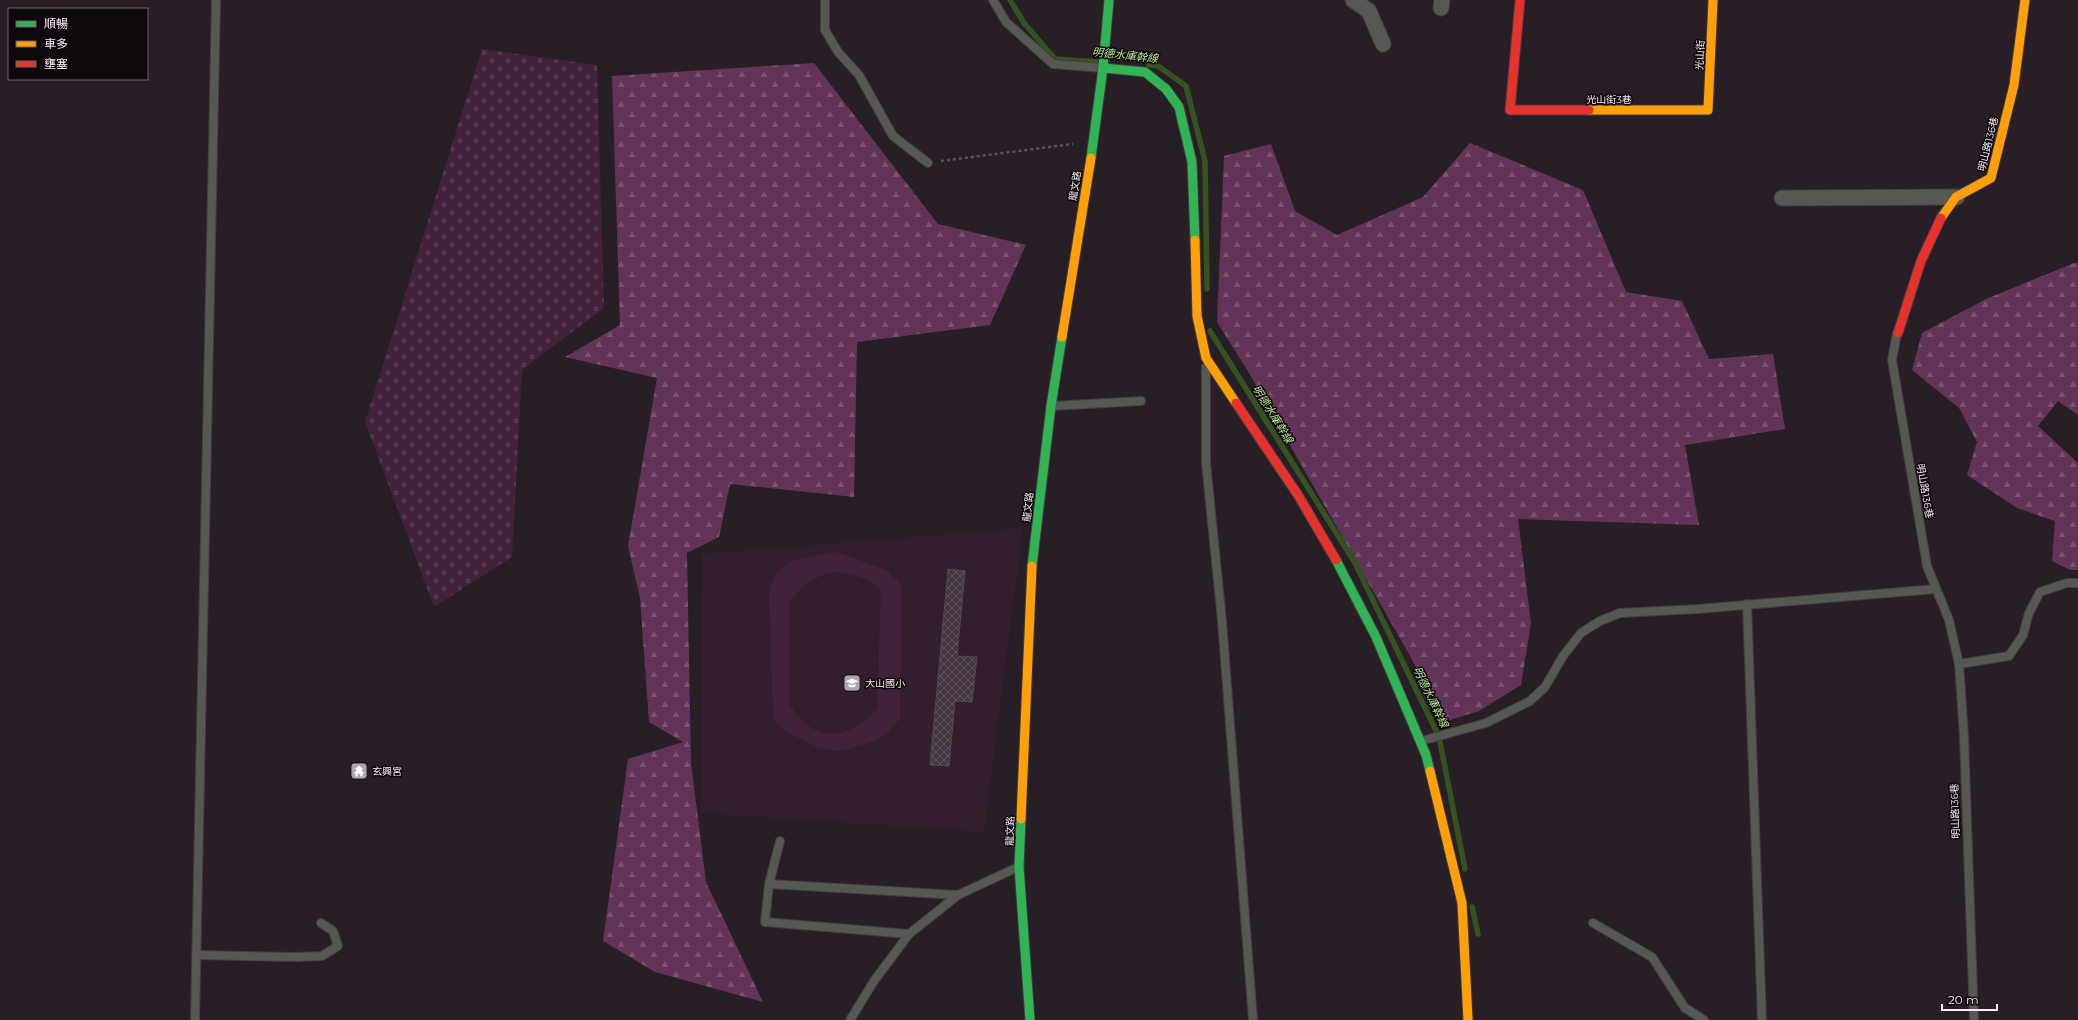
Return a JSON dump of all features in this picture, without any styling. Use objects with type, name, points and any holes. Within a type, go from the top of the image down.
[{"type":"street","name":"龍文路","points":[[1030,1020],[1019,867],[1031,579],[1051,406],[1093,141],[1103,68],[1109,0]]},
{"type":"street","points":[[1352,0],[1369,11],[1383,44]]},
{"type":"street","name":"光山街3巷","points":[[1520,0],[1510,110],[1708,110]]},
{"type":"street","name":"光山街","points":[[1708,110],[1713,0]]},
{"type":"street","name":"明山路136巷","points":[[1898,333],[1909,296],[1938,220],[1957,196],[1991,178],[2014,85],[2025,0]]},
{"type":"street","points":[[1103,68],[1145,72],[1166,89],[1179,107],[1192,162],[1197,316],[1206,358],[1298,495],[1346,578],[1425,740],[1426,755],[1462,903],[1468,1020]]},
{"type":"street","points":[[1782,198],[1957,196]]},
{"type":"lane","points":[[195,1020],[216,0]]},
{"type":"lane","points":[[825,0],[825,30],[838,52],[859,75],[893,136],[928,163]]},
{"type":"lane","points":[[993,0],[1006,22],[1053,64],[1103,68]]},
{"type":"lane","name":"明山路136巷","points":[[1898,333],[1892,360],[1927,566],[1949,620],[1959,664],[1964,736],[1974,1020]]},
{"type":"lane","points":[[1206,358],[1206,463],[1222,621],[1253,1020]]},
{"type":"lane","points":[[1051,406],[1140,401]]},
{"type":"lane","points":[[1959,664],[2010,656],[2023,635],[2029,613],[2040,592],[2067,583],[2078,583]]},
{"type":"lane","points":[[1425,740],[1486,723],[1530,701],[1545,687],[1563,656],[1581,633],[1600,621],[1631,611],[1698,609],[1936,589]]},
{"type":"lane","points":[[1747,604],[1762,1020]]},
{"type":"lane","points":[[780,841],[769,884],[765,922],[909,934]]},
{"type":"lane","points":[[850,1020],[874,981],[909,934],[958,894],[1019,867]]},
{"type":"lane","points":[[769,884],[958,894]]},
{"type":"lane","points":[[196,955],[294,958],[322,956],[338,946],[333,931],[321,923]]},
{"type":"lane","points":[[1593,923],[1652,957],[1686,1008],[1704,1020]]},
{"type":"path","points":[[928,163],[1093,141]]},
{"type":"shaded area","name":"大山國小","points":[[1023,528],[984,832],[701,813],[702,554]]},
{"type":"green space","points":[[482,49],[597,65],[604,308],[522,370],[512,557],[434,607],[365,422]]},
{"type":"green space","points":[[814,63],[938,224],[1026,245],[990,325],[857,342],[854,497],[730,484],[719,537],[687,553],[691,763],[706,882],[763,1002],[655,972],[603,941],[628,759],[683,742],[649,722],[640,598],[628,546],[657,378],[565,357],[620,325],[612,76]]},
{"type":"green space","points":[[1470,143],[1583,190],[1626,292],[1682,301],[1709,359],[1773,354],[1785,429],[1685,445],[1699,525],[1518,519],[1531,623],[1521,685],[1479,711],[1447,721],[1249,373],[1217,322],[1224,156],[1271,144],[1295,211],[1337,235],[1423,197]]},
{"type":"green space","points":[[2074,263],[2078,263],[2078,415],[2058,401],[2038,426],[2078,463],[2078,570],[2070,570],[2052,561],[2055,521],[2017,508],[1967,475],[1977,442],[1959,408],[1912,370],[1922,333],[1986,299]]},
{"type":"green space","points":[[837,552],[887,570],[902,586],[900,719],[885,735],[869,743],[840,751],[819,748],[789,733],[773,720],[769,589],[776,573],[793,560]],"holes":[[[834,572],[853,575],[865,579],[881,590],[877,709],[854,727],[843,732],[832,734],[821,732],[810,727],[800,718],[790,705],[789,604],[802,587],[820,576]]]},
{"type":"building","points":[[948,569],[965,571],[957,656],[977,657],[972,702],[955,701],[949,766],[930,765]]},
{"type":"waterway","name":"明德水庫幹線","points":[[1010,0],[1024,23],[1055,59],[1099,62]]},
{"type":"waterway","name":"明德水庫幹線","points":[[1149,65],[1158,66],[1186,86],[1205,161],[1207,289]]},
{"type":"waterway","name":"明德水庫幹線","points":[[1210,331],[1355,563],[1439,737],[1465,869]]},
{"type":"waterway","name":"明德水庫幹線","points":[[1472,907],[1478,934]]},
{"type":"traffic: fast","points":[[1091,158],[1103,68],[1109,0]]},
{"type":"traffic: fast","points":[[1103,68],[1145,72],[1166,89],[1179,107],[1192,162],[1195,240]]},
{"type":"traffic: fast","points":[[1032,566],[1051,406],[1062,337]]},
{"type":"traffic: fast","points":[[1336,560],[1376,637],[1426,755],[1430,771]]},
{"type":"traffic: fast","points":[[1021,819],[1019,867],[1030,1020]]},
{"type":"traffic: slow","points":[[1589,110],[1708,110],[1713,0]]},
{"type":"traffic: slow","points":[[1941,218],[1956,197],[1991,178],[2014,85],[2025,0]]},
{"type":"traffic: slow","points":[[1062,337],[1091,158]]},
{"type":"traffic: slow","points":[[1195,240],[1197,316],[1206,358],[1236,403]]},
{"type":"traffic: slow","points":[[1021,819],[1032,566]]},
{"type":"traffic: slow","points":[[1430,771],[1462,903],[1468,1020]]},
{"type":"traffic: jam","points":[[1520,0],[1510,110],[1589,110]]},
{"type":"traffic: jam","points":[[1898,333],[1921,261],[1941,218]]},
{"type":"traffic: jam","points":[[1236,403],[1298,495],[1336,560]]},
{"type":"place","name":"大山國小","points":[[852,683]]},
{"type":"place","name":"玄興宮","points":[[359,771]]}]
